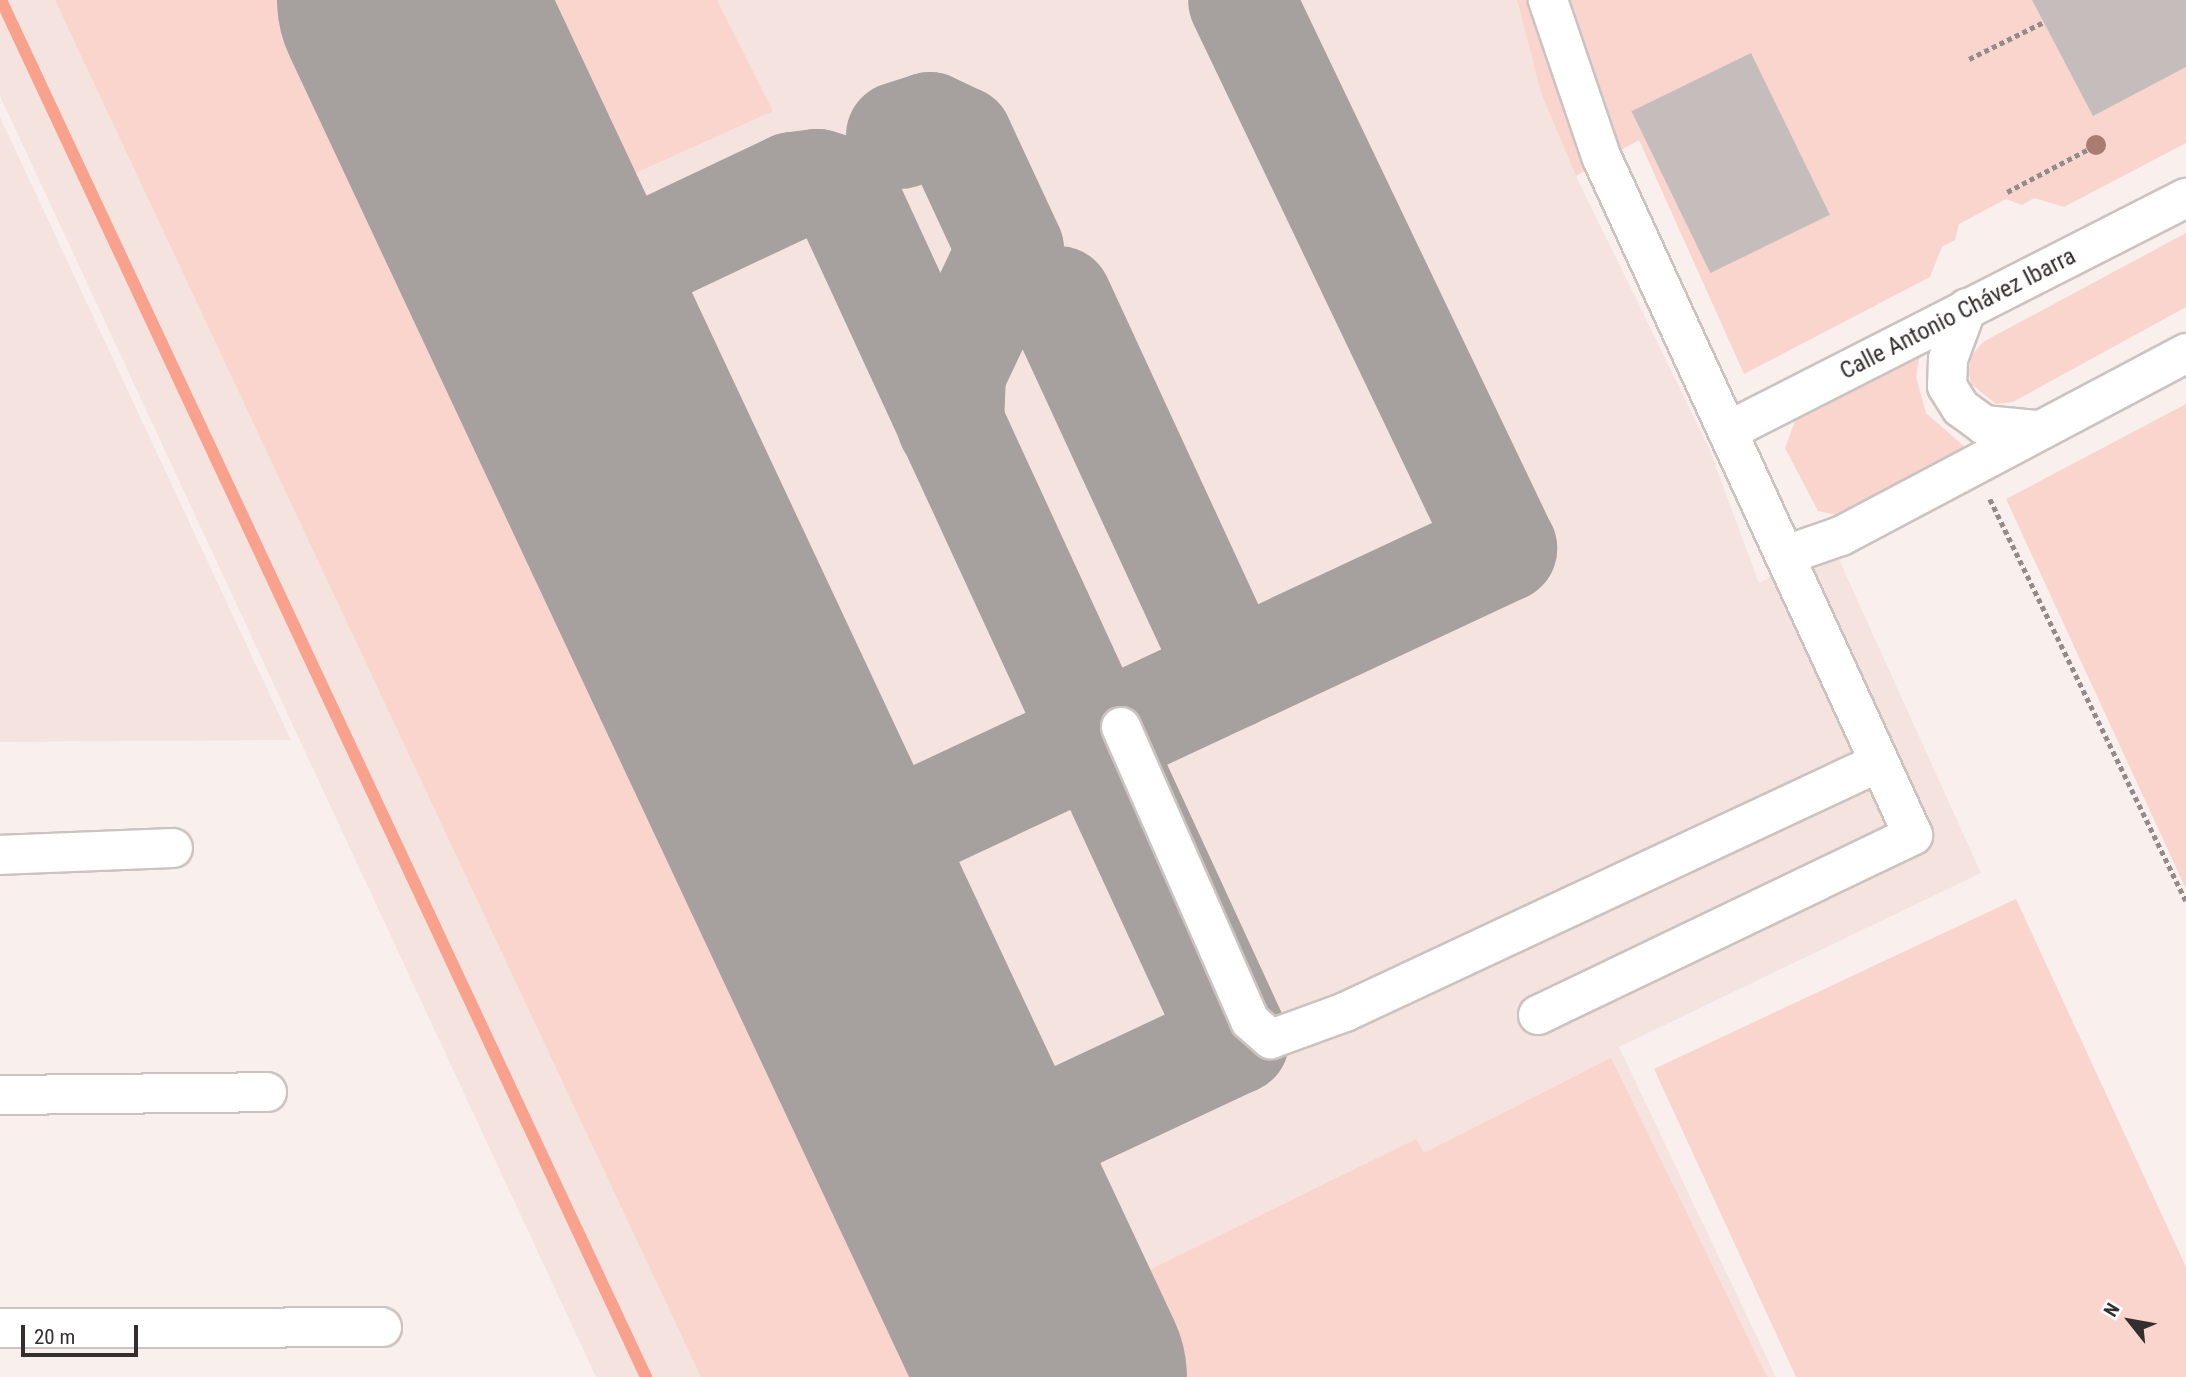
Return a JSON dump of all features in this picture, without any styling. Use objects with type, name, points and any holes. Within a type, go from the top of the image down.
[{"type":"street","points":[[1538,1015],[1913,835],[1878,763],[1730,430],[1601,156],[1548,0]]},
{"type":"street","name":"Calle Antonio Chávez Ibarra","points":[[1730,430],[2186,198]]},
{"type":"street","points":[[1967,309],[1948,359],[1947,386],[1961,408],[1984,425],[2036,430]]},
{"type":"street","points":[[1786,555],[1841,536],[2036,430],[2186,353]]},
{"type":"street","points":[[1121,727],[1250,1021],[1271,1039],[1345,1012],[1878,763]]},
{"type":"street","points":[[0,855],[173,848]]},
{"type":"street","points":[[0,1095],[267,1092]]},
{"type":"street","points":[[0,1328],[382,1327]]},
{"type":"path","points":[[1969,60],[2044,22]]},
{"type":"path","points":[[2007,192],[2096,145]]},
{"type":"path","points":[[1974,466],[2186,901]]},
{"type":"shaded area","points":[[0,0],[1517,0],[1541,93],[1576,176],[1709,448],[1759,583],[1832,544],[1981,873],[1619,1047],[1776,1377],[596,1377],[0,96]]},
{"type":"shaded area","points":[[55,0],[320,0],[965,1377],[701,1377]]},
{"type":"shaded area","points":[[496,0],[717,0],[773,111],[587,195]]},
{"type":"shaded area","points":[[1517,0],[2186,0],[2186,143],[2064,207],[2034,198],[2022,205],[2006,199],[1959,224],[1955,240],[1942,247],[1930,277],[1744,374],[1639,140],[1576,176],[1541,93]]},
{"type":"shaded area","points":[[0,117],[291,740],[0,742]]},
{"type":"shaded area","points":[[2186,233],[2186,307],[2013,402],[1996,404],[1971,384],[1968,370],[1972,355],[1983,342]]},
{"type":"shaded area","points":[[1920,354],[1916,377],[1926,413],[1966,448],[1842,516],[1818,511],[1785,448],[1795,421]]},
{"type":"shaded area","points":[[2186,404],[2186,889],[2006,499]]},
{"type":"shaded area","points":[[2016,899],[2186,1267],[2186,1377],[1796,1377],[1654,1069]]},
{"type":"shaded area","points":[[1611,1058],[1767,1377],[1154,1377],[1113,1288],[1416,1139],[1424,1153]]},
{"type":"building","points":[[2032,0],[2186,0],[2186,67],[2093,116]]},
{"type":"building","points":[[1751,53],[1830,215],[1710,273],[1631,111]]},
{"type":"waterway","points":[[1,0],[646,1377]]},
{"type":"taxiway","points":[[831,862],[1503,548],[1241,0]]},
{"type":"taxiway","points":[[899,135],[929,125],[959,139],[1010,249],[952,372],[950,424]]},
{"type":"taxiway","points":[[564,293],[792,185],[817,182],[830,186],[849,203],[1235,1040],[972,1163]]},
{"type":"taxiway","points":[[1058,299],[1232,675]]},
{"type":"runway","points":[[409,0],[1055,1377]]}]
